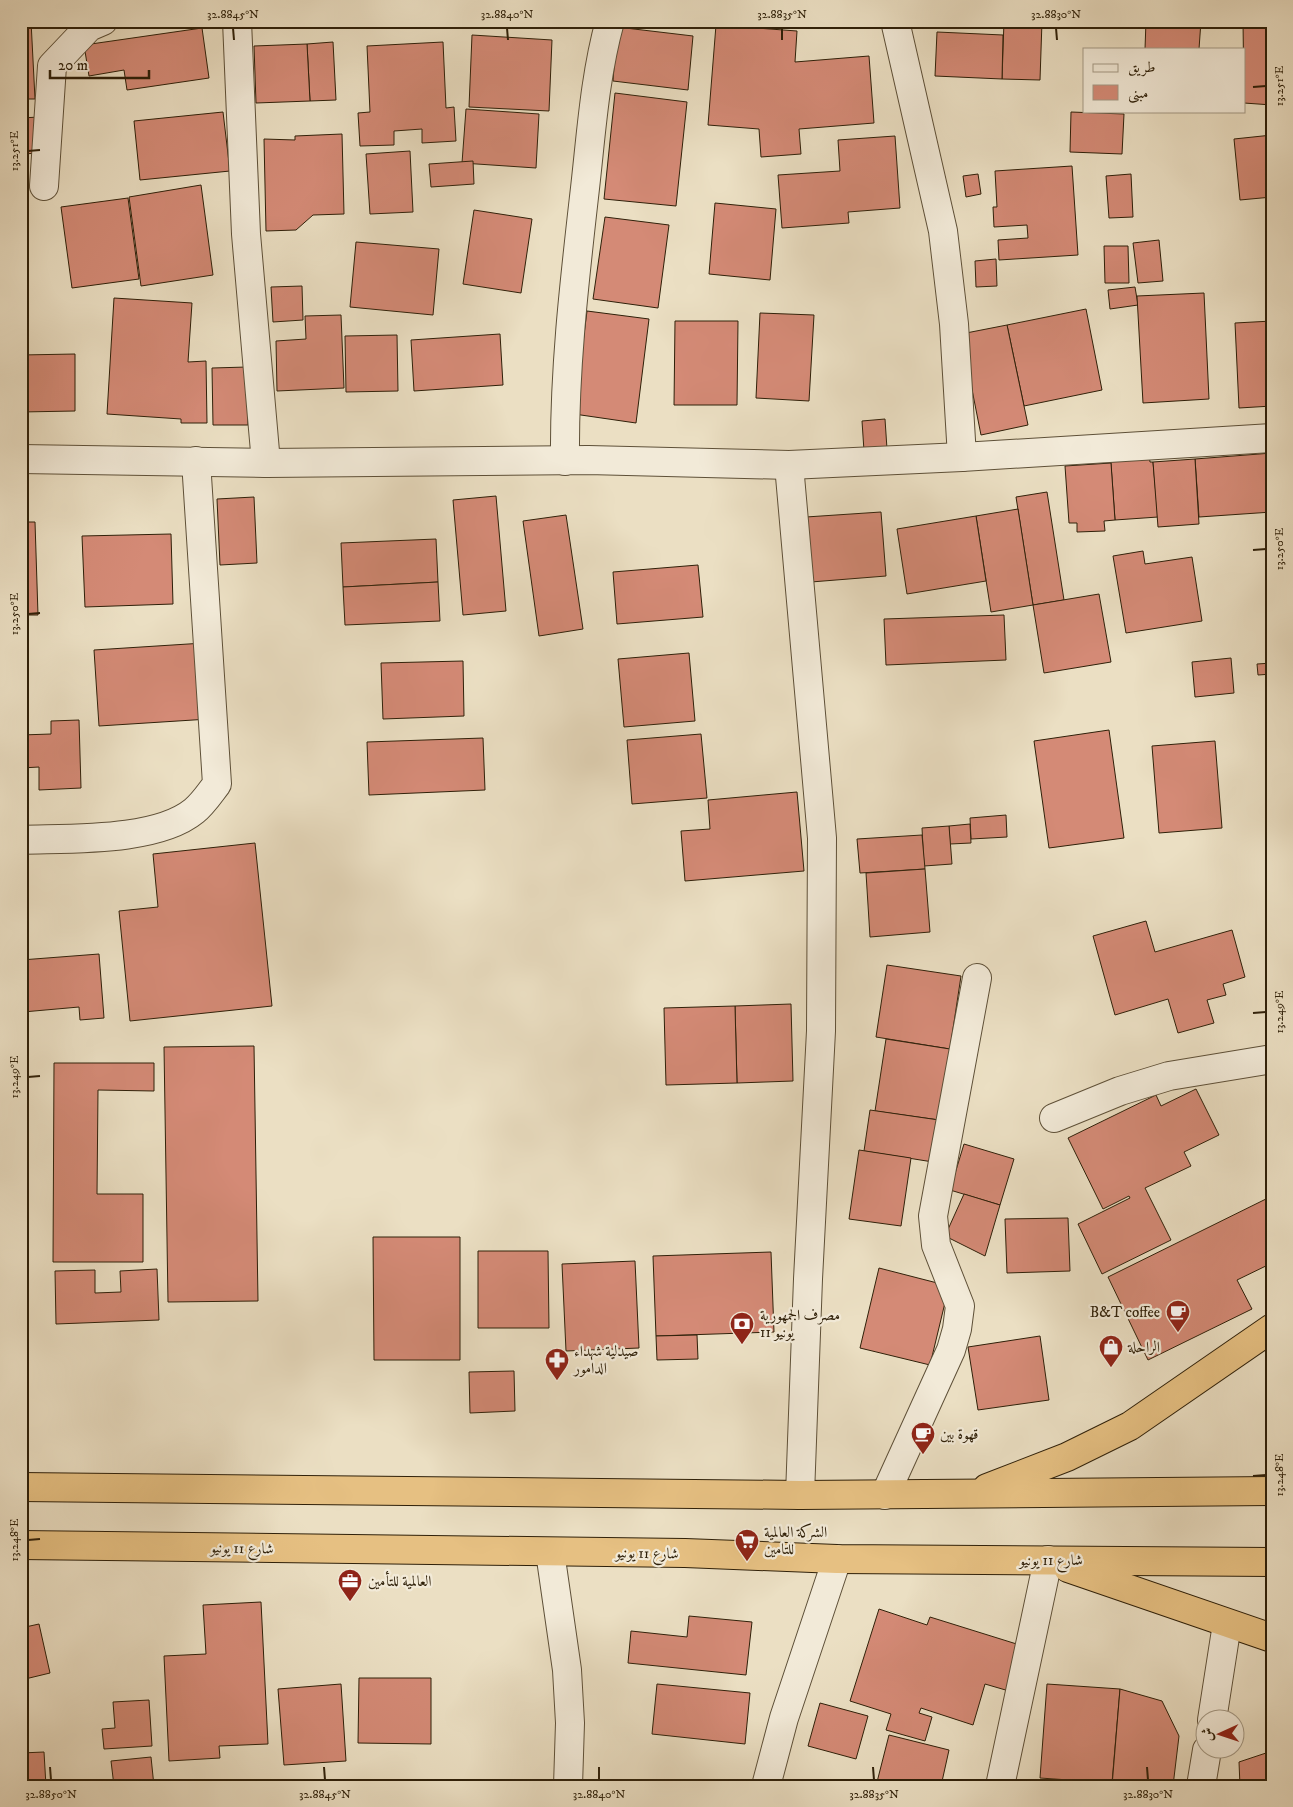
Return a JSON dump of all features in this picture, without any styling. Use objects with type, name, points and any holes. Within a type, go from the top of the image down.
[{"type":"highway","points":[[970,1495],[1067,1457],[1130,1426],[1272,1328]]},
{"type":"highway","points":[[21,1487],[800,1495],[1272,1491]]},
{"type":"highway","name":"شارع 11 يونيو","points":[[21,1545],[685,1553],[837,1559],[1272,1562]]},
{"type":"highway","points":[[1048,1560],[1227,1624],[1272,1638]]},
{"type":"street","points":[[44,186],[52,66],[89,27],[103,21]]},
{"type":"street","points":[[237,21],[246,234],[266,463]]},
{"type":"street","points":[[565,461],[564,417],[572,296],[594,104],[610,21]]},
{"type":"street","points":[[895,21],[943,231],[954,324],[962,457]]},
{"type":"street","points":[[21,459],[266,463],[565,461],[789,465],[962,457],[1272,438]]},
{"type":"street","points":[[21,840],[123,836],[176,822],[195,810],[217,784],[196,461]]},
{"type":"street","points":[[789,465],[822,838],[821,1031],[808,1278],[800,1495]]},
{"type":"street","points":[[885,1495],[952,1350],[958,1329],[960,1306],[936,1244],[933,1216],[978,978]]},
{"type":"street","points":[[1054,1118],[1120,1091],[1169,1076],[1272,1059]]},
{"type":"street","points":[[550,1552],[567,1670],[570,1723],[568,1786]]},
{"type":"street","points":[[766,1786],[784,1718],[837,1559]]},
{"type":"street","points":[[1000,1786],[1048,1560]]},
{"type":"street","points":[[1214,1710],[1227,1624]]},
{"type":"street","points":[[1202,1786],[1206,1760]]},
{"type":"building","points":[[21,21],[31,21],[35,99],[21,99]]},
{"type":"building","points":[[1004,21],[1042,21],[1040,80],[1002,79]]},
{"type":"building","points":[[1074,21],[1107,21],[1107,27],[1074,27]]},
{"type":"building","points":[[1146,21],[1201,21],[1199,48],[1145,48]]},
{"type":"building","points":[[1243,21],[1272,21],[1272,105],[1246,103],[1246,48],[1243,48]]},
{"type":"building","points":[[716,25],[797,31],[795,62],[869,56],[874,123],[799,129],[801,154],[761,157],[759,129],[708,125]]},
{"type":"building","points":[[617,27],[693,36],[688,90],[613,81]]},
{"type":"building","points":[[202,28],[209,78],[127,90],[124,70],[89,76],[84,45]]},
{"type":"building","points":[[937,32],[1003,35],[1002,79],[935,76]]},
{"type":"building","points":[[472,35],[552,40],[549,111],[469,107]]},
{"type":"building","points":[[333,42],[336,100],[310,101],[307,44]]},
{"type":"building","points":[[443,42],[446,108],[454,107],[456,141],[422,143],[422,129],[394,131],[394,145],[360,146],[358,113],[370,112],[367,46]]},
{"type":"building","points":[[307,44],[310,101],[256,103],[254,46]]},
{"type":"building","points":[[615,93],[687,102],[676,206],[604,199]]},
{"type":"building","points":[[466,109],[539,114],[536,168],[462,163]]},
{"type":"building","points":[[223,112],[230,171],[140,180],[134,121]]},
{"type":"building","points":[[1071,112],[1124,114],[1122,154],[1070,152]]},
{"type":"building","points":[[39,117],[41,153],[21,154],[21,118]]},
{"type":"building","points":[[342,134],[344,214],[313,215],[296,230],[266,231],[264,139],[295,140],[295,136]]},
{"type":"building","points":[[1272,135],[1272,197],[1240,200],[1234,139]]},
{"type":"building","points":[[895,136],[900,208],[848,212],[849,223],[782,228],[778,175],[840,171],[838,140]]},
{"type":"building","points":[[410,151],[413,212],[370,214],[366,154]]},
{"type":"building","points":[[473,161],[474,184],[431,187],[429,164]]},
{"type":"building","points":[[1072,166],[1078,255],[999,260],[998,240],[1028,238],[1027,225],[994,227],[993,207],[997,207],[995,171]]},
{"type":"building","points":[[978,174],[981,194],[966,197],[963,176]]},
{"type":"building","points":[[1131,174],[1133,217],[1109,218],[1106,176]]},
{"type":"building","points":[[201,185],[213,275],[141,286],[129,197]]},
{"type":"building","points":[[128,198],[139,279],[72,288],[61,207]]},
{"type":"building","points":[[715,203],[776,209],[770,280],[709,274]]},
{"type":"building","points":[[474,210],[532,219],[521,293],[463,284]]},
{"type":"building","points":[[605,217],[669,225],[658,308],[593,299]]},
{"type":"building","points":[[1159,240],[1163,281],[1138,283],[1133,243]]},
{"type":"building","points":[[356,242],[439,249],[433,315],[350,307]]},
{"type":"building","points":[[1104,246],[1128,246],[1129,283],[1105,283]]},
{"type":"building","points":[[996,259],[997,286],[976,287],[975,261]]},
{"type":"building","points":[[302,286],[303,320],[273,322],[271,287]]},
{"type":"building","points":[[1135,287],[1138,305],[1110,309],[1108,290]]},
{"type":"building","points":[[1204,293],[1209,399],[1143,403],[1137,296]]},
{"type":"building","points":[[114,298],[192,303],[188,362],[206,361],[207,423],[181,423],[181,419],[107,414]]},
{"type":"building","points":[[1086,309],[1102,390],[1024,406],[1007,325]]},
{"type":"building","points":[[587,311],[649,319],[636,423],[574,414]]},
{"type":"building","points":[[760,313],[814,315],[809,401],[756,398]]},
{"type":"building","points":[[341,315],[344,388],[277,391],[276,341],[306,339],[305,316]]},
{"type":"building","points":[[675,321],[738,321],[737,405],[674,405]]},
{"type":"building","points":[[1272,321],[1272,406],[1239,408],[1235,323]]},
{"type":"building","points":[[1007,325],[1028,425],[981,435],[961,334]]},
{"type":"building","points":[[500,334],[503,385],[414,391],[411,340]]},
{"type":"building","points":[[397,335],[398,391],[346,392],[345,336]]},
{"type":"building","points":[[75,354],[75,411],[21,412],[21,355]]},
{"type":"building","points":[[247,367],[248,425],[213,425],[212,368]]},
{"type":"building","points":[[885,419],[887,449],[864,451],[862,421]]},
{"type":"building","points":[[1148,448],[1150,462],[1153,462],[1158,517],[1115,520],[1110,451]]},
{"type":"building","points":[[1272,453],[1272,512],[1199,517],[1195,459]]},
{"type":"building","points":[[1195,459],[1199,524],[1158,527],[1153,462]]},
{"type":"building","points":[[1111,463],[1115,520],[1104,521],[1105,531],[1077,532],[1077,523],[1069,523],[1065,466]]},
{"type":"building","points":[[1047,492],[1064,600],[1033,605],[1016,497]]},
{"type":"building","points":[[496,496],[506,611],[463,615],[453,500]]},
{"type":"building","points":[[254,497],[257,563],[220,565],[217,499]]},
{"type":"building","points":[[1018,509],[1033,605],[991,612],[976,516]]},
{"type":"building","points":[[881,512],[886,576],[811,582],[806,517]]},
{"type":"building","points":[[566,515],[583,629],[539,636],[523,521]]},
{"type":"building","points":[[976,516],[986,581],[907,594],[897,529]]},
{"type":"building","points":[[21,522],[35,522],[38,615],[21,615]]},
{"type":"building","points":[[171,534],[173,604],[85,607],[82,536]]},
{"type":"building","points":[[436,539],[438,582],[343,587],[341,543]]},
{"type":"building","points":[[1268,541],[1272,541],[1272,569]]},
{"type":"building","points":[[1143,551],[1145,564],[1192,557],[1202,621],[1126,633],[1113,556]]},
{"type":"building","points":[[698,565],[703,617],[617,624],[613,572]]},
{"type":"building","points":[[438,582],[440,621],[345,625],[343,587]]},
{"type":"building","points":[[1099,594],[1111,662],[1044,673],[1033,605]]},
{"type":"building","points":[[1004,615],[1006,660],[886,665],[884,619]]},
{"type":"building","points":[[204,643],[209,719],[99,726],[94,650]]},
{"type":"building","points":[[689,653],[695,721],[624,727],[618,659]]},
{"type":"building","points":[[1231,658],[1234,693],[1195,697],[1192,662]]},
{"type":"building","points":[[463,661],[464,716],[383,719],[381,663]]},
{"type":"building","points":[[1272,663],[1272,674],[1258,675],[1257,664]]},
{"type":"building","points":[[79,720],[81,788],[39,790],[39,767],[21,768],[21,735],[51,734],[51,721]]},
{"type":"building","points":[[1109,730],[1124,838],[1049,848],[1034,741]]},
{"type":"building","points":[[701,734],[707,798],[632,804],[627,740]]},
{"type":"building","points":[[483,738],[485,790],[369,795],[367,742]]},
{"type":"building","points":[[1215,741],[1222,828],[1159,833],[1152,746]]},
{"type":"building","points":[[797,792],[804,871],[685,881],[681,831],[710,829],[708,800]]},
{"type":"building","points":[[1006,815],[1007,837],[971,839],[970,818]]},
{"type":"building","points":[[970,824],[971,843],[950,844],[949,826]]},
{"type":"building","points":[[949,826],[952,864],[924,866],[922,828]]},
{"type":"building","points":[[922,835],[925,869],[860,873],[857,839]]},
{"type":"building","points":[[255,843],[272,1006],[130,1021],[119,911],[158,907],[153,854]]},
{"type":"building","points":[[925,869],[930,932],[870,937],[866,873]]},
{"type":"building","points":[[1146,921],[1155,952],[1232,930],[1245,977],[1223,984],[1226,995],[1207,1000],[1214,1023],[1178,1033],[1168,999],[1115,1015],[1093,936]]},
{"type":"building","points":[[99,954],[104,1018],[80,1020],[79,1007],[23,1012],[24,1027],[21,1028],[21,960]]},
{"type":"building","points":[[887,965],[961,976],[950,1049],[876,1037]]},
{"type":"building","points":[[791,1004],[793,1081],[737,1083],[735,1006]]},
{"type":"building","points":[[735,1006],[737,1083],[666,1085],[664,1008]]},
{"type":"building","points":[[886,1039],[950,1049],[939,1120],[875,1111]]},
{"type":"building","points":[[254,1046],[258,1301],[168,1302],[164,1047]]},
{"type":"building","points":[[54,1063],[154,1063],[154,1091],[98,1090],[97,1194],[143,1194],[143,1262],[53,1262]]},
{"type":"building","points":[[1196,1089],[1219,1135],[1184,1152],[1191,1166],[1145,1188],[1171,1240],[1102,1274],[1078,1224],[1130,1198],[1129,1196],[1103,1209],[1068,1138],[1156,1095],[1161,1106]]},
{"type":"building","points":[[870,1110],[939,1120],[933,1162],[864,1151]]},
{"type":"building","points":[[964,1144],[1014,1159],[1000,1205],[950,1190]]},
{"type":"building","points":[[859,1150],[911,1158],[901,1226],[849,1219]]},
{"type":"building","points":[[964,1194],[1000,1205],[985,1256],[945,1236]]},
{"type":"building","points":[[1272,1196],[1272,1263],[1237,1280],[1252,1309],[1148,1360],[1108,1277]]},
{"type":"building","points":[[1068,1218],[1070,1271],[1007,1273],[1005,1219]]},
{"type":"building","points":[[373,1237],[460,1237],[460,1360],[374,1360]]},
{"type":"building","points":[[478,1251],[548,1251],[549,1328],[478,1328]]},
{"type":"building","points":[[771,1252],[774,1332],[656,1336],[653,1256]]},
{"type":"building","points":[[635,1261],[639,1348],[566,1351],[562,1264]]},
{"type":"building","points":[[879,1268],[949,1286],[930,1365],[860,1348]]},
{"type":"building","points":[[157,1269],[159,1320],[56,1324],[55,1271],[95,1270],[95,1293],[121,1292],[120,1271]]},
{"type":"building","points":[[697,1335],[698,1359],[657,1360],[656,1336]]},
{"type":"building","points":[[1040,1336],[1049,1400],[978,1410],[968,1347]]},
{"type":"building","points":[[514,1371],[515,1411],[470,1413],[469,1372]]},
{"type":"building","points":[[261,1602],[268,1744],[219,1746],[220,1758],[169,1761],[164,1656],[206,1654],[203,1605]]},
{"type":"building","points":[[879,1609],[927,1625],[930,1617],[1023,1646],[1009,1691],[985,1684],[973,1725],[921,1708],[919,1713],[932,1717],[925,1741],[886,1730],[891,1714],[850,1701]]},
{"type":"building","points":[[689,1616],[752,1622],[746,1675],[628,1663],[631,1631],[687,1637]]},
{"type":"building","points":[[39,1624],[50,1673],[21,1680],[21,1628]]},
{"type":"building","points":[[359,1678],[431,1678],[431,1744],[358,1743]]},
{"type":"building","points":[[341,1684],[346,1761],[284,1765],[278,1689]]},
{"type":"building","points":[[657,1684],[750,1693],[745,1744],[652,1734]]},
{"type":"building","points":[[1047,1684],[1120,1689],[1112,1783],[1040,1778]]},
{"type":"building","points":[[1120,1689],[1162,1701],[1179,1736],[1173,1786],[1112,1786]]},
{"type":"building","points":[[149,1700],[152,1746],[104,1749],[102,1729],[115,1728],[113,1702]]},
{"type":"building","points":[[820,1703],[868,1716],[856,1759],[808,1746]]},
{"type":"building","points":[[1266,1721],[1272,1721],[1272,1776],[1269,1752]]},
{"type":"building","points":[[889,1735],[949,1750],[941,1786],[876,1786]]},
{"type":"building","points":[[44,1752],[46,1786],[21,1786],[21,1753]]},
{"type":"building","points":[[1269,1752],[1272,1786],[1240,1786],[1239,1762]]},
{"type":"building","points":[[151,1757],[154,1786],[114,1786],[111,1761]]},
{"type":"place","name":"B&T coffee","points":[[1178,1333]]},
{"type":"place","name":"مصرف الجمهورية 11 يونيو","points":[[742,1345]]},
{"type":"place","name":"الراحلة","points":[[1111,1368]]},
{"type":"place","name":"صيدلية شهداء الدامور","points":[[557,1381]]},
{"type":"place","name":"قهوة بين","points":[[923,1455]]},
{"type":"place","name":"الشركة العالمية للتامين","points":[[747,1562]]},
{"type":"place","name":"العالمية للتأمين","points":[[350,1602]]}]
